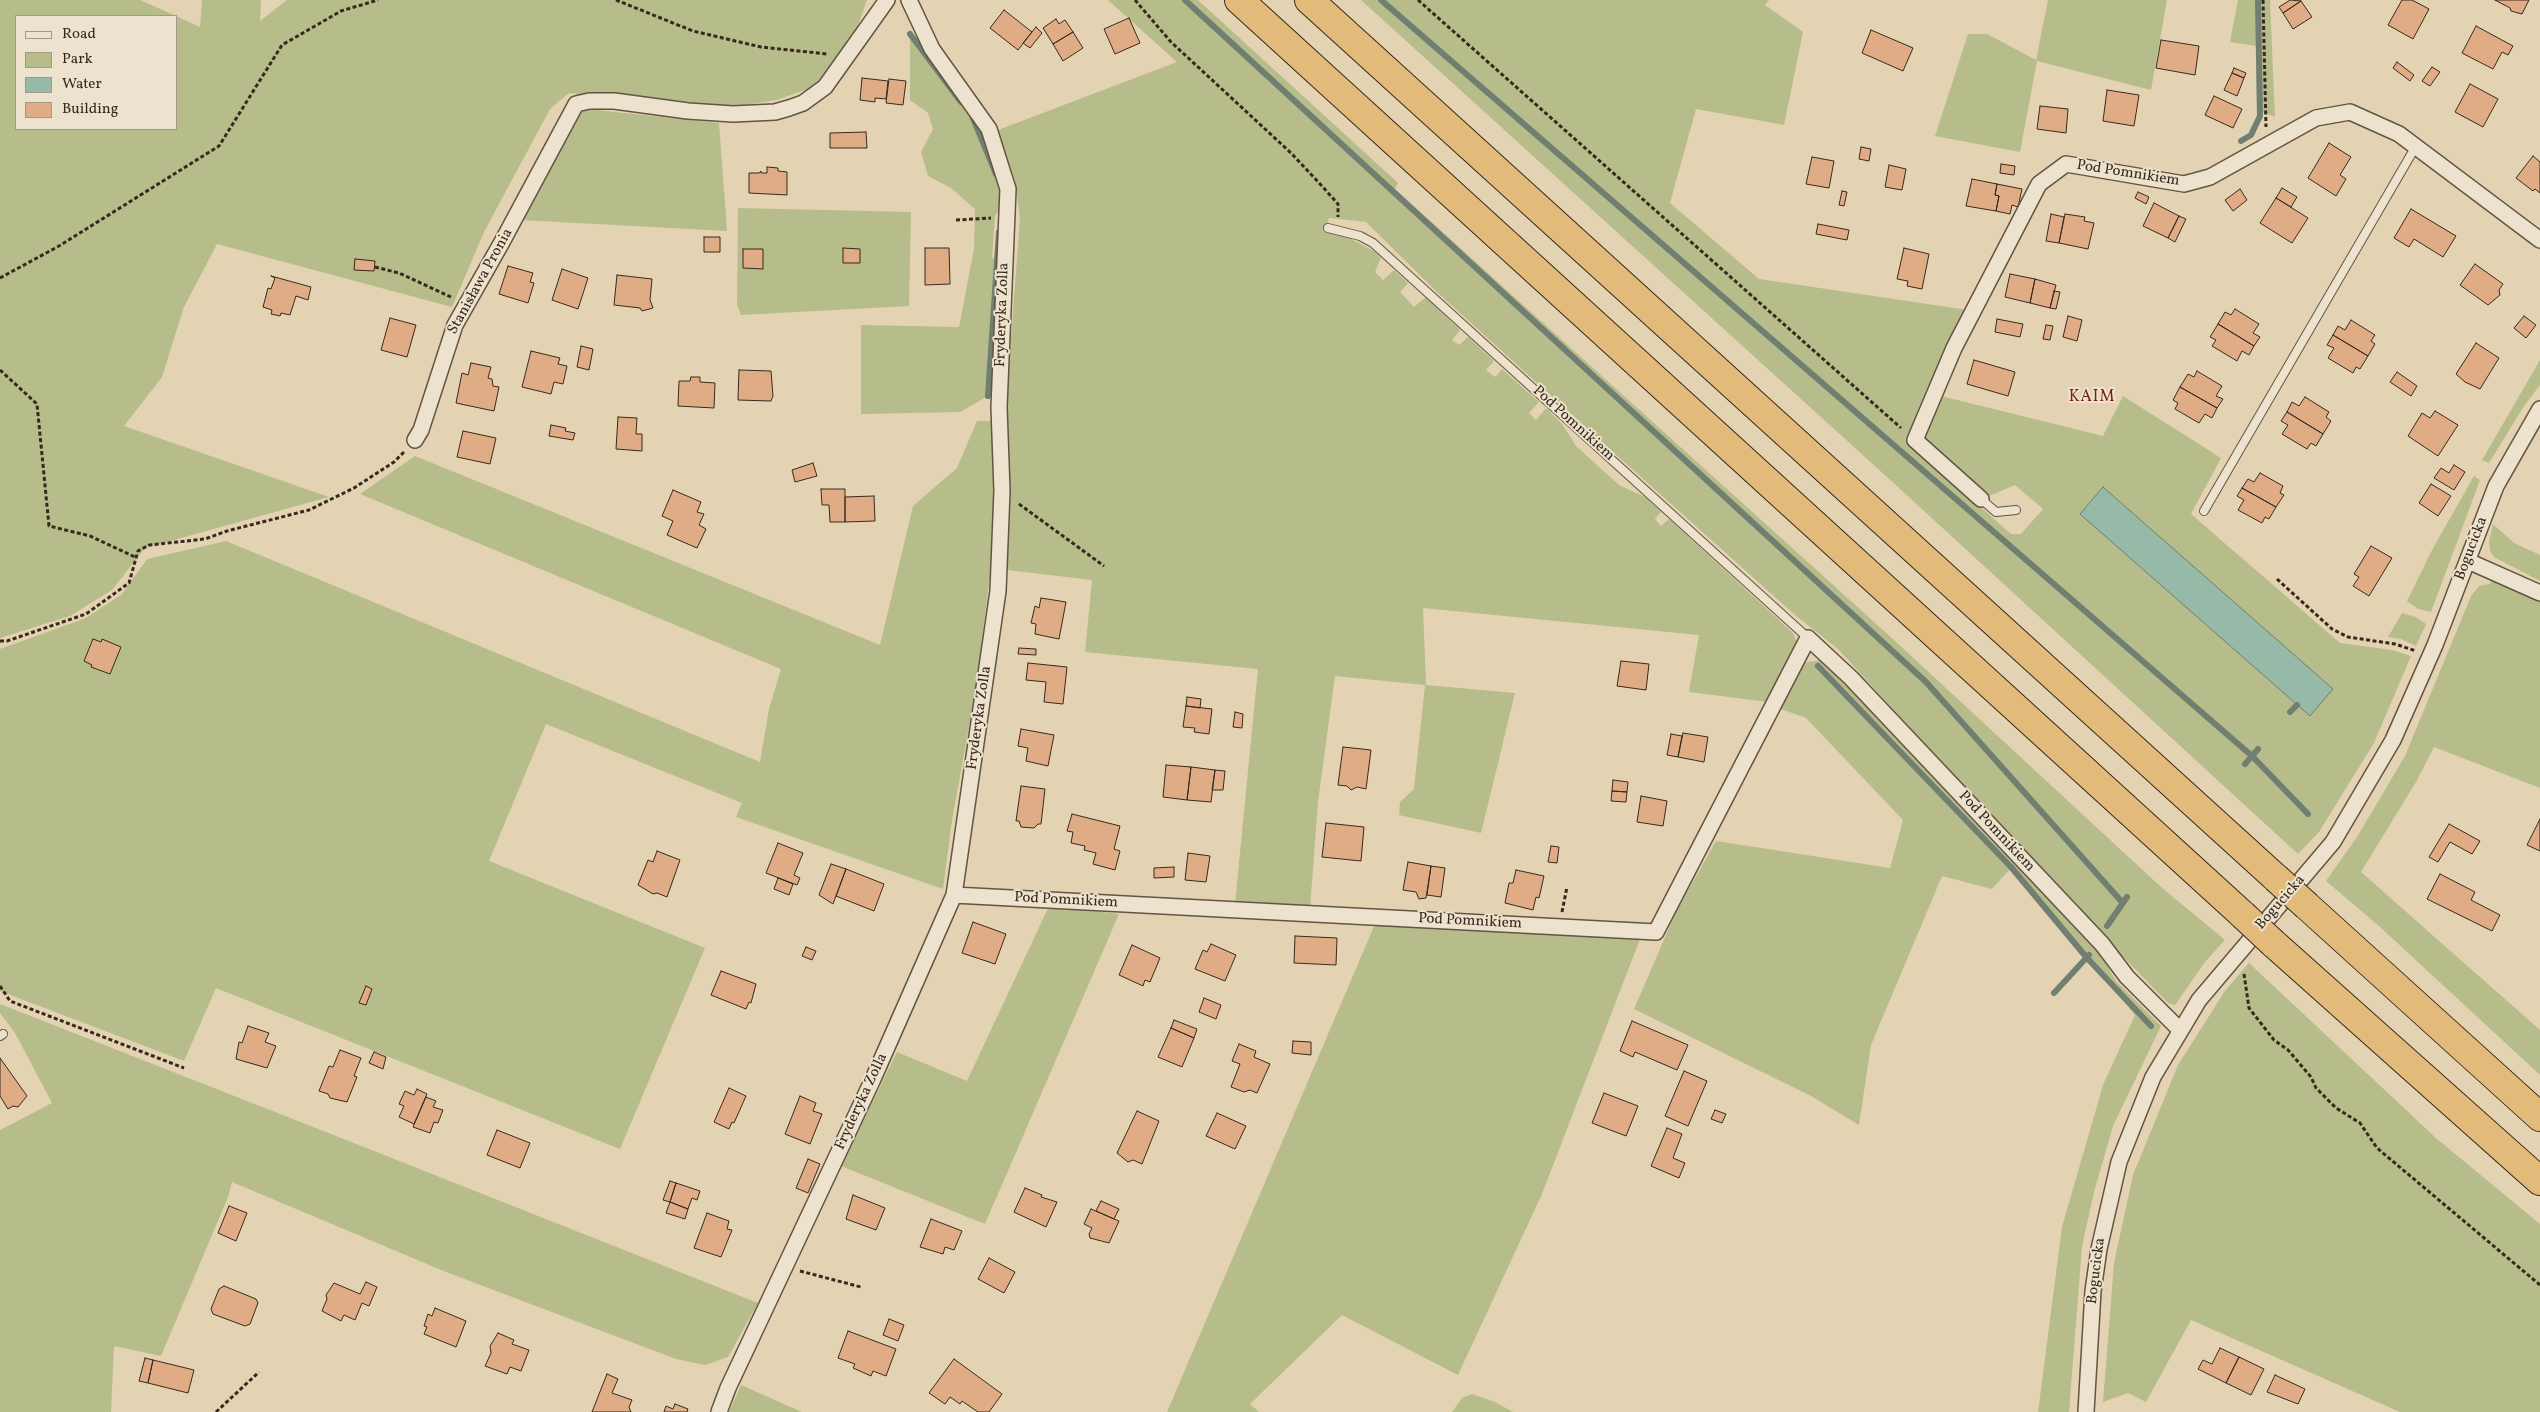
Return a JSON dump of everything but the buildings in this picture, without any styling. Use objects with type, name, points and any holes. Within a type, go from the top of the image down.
[{"type":"highway","points":[[1239,0],[2243,915],[2540,1180]]},
{"type":"highway","points":[[1309,0],[2540,1117]]},
{"type":"street","name":"Stanisława Pronia","points":[[415,440],[421,430],[454,325],[467,305],[576,104],[600,100],[733,114],[774,112],[796,106],[813,97],[825,87],[850,55],[887,0]]},
{"type":"street","name":"Fryderyka Zolla","points":[[719,1412],[874,1079],[954,895],[998,591],[1002,491],[1000,407],[1008,190],[989,128],[932,49],[908,0]]},
{"type":"street","name":"Pod Pomnikiem","points":[[1915,440],[1954,348],[2039,184],[2066,164],[2184,184],[2210,177],[2266,144],[2316,118],[2350,112],[2399,134],[2540,240]]},
{"type":"street","name":"Bogucicka","points":[[2086,1412],[2093,1290],[2108,1205],[2135,1119],[2153,1076],[2180,1030],[2221,972],[2333,842],[2393,740],[2430,656],[2496,486],[2540,409]]},
{"type":"street","points":[[1915,440],[1982,499]]},
{"type":"street","points":[[2468,561],[2540,593]]},
{"type":"street","name":"Pod Pomnikiem","points":[[954,895],[1656,932],[1808,638],[1851,678],[2102,944],[2127,977],[2180,1030]]},
{"type":"lane","points":[[2204,510],[2416,146]]},
{"type":"lane","name":"Pod Pomnikiem","points":[[1328,228],[1360,236],[1384,252],[1808,638]]},
{"type":"lane","points":[[1982,499],[1996,512],[2016,510]]},
{"type":"path","points":[[0,278],[58,246],[219,146],[282,45],[341,11],[378,0]]},
{"type":"path","points":[[616,0],[693,31],[793,52],[850,55]]},
{"type":"path","points":[[1135,0],[1171,42],[1291,153],[1338,204],[1339,230]]},
{"type":"path","points":[[1418,0],[1915,440]]},
{"type":"path","points":[[2263,0],[2266,144]]},
{"type":"path","points":[[956,220],[990,218]]},
{"type":"path","points":[[375,267],[399,273],[467,305]]},
{"type":"path","points":[[0,370],[37,404],[49,526],[90,536],[135,557]]},
{"type":"path","points":[[0,641],[7,641],[86,614],[129,583],[138,551],[149,545],[205,539],[227,531],[309,510],[354,488],[381,471],[394,462],[415,440]]},
{"type":"path","points":[[1002,491],[1009,500],[1019,504],[1104,566]]},
{"type":"path","points":[[2277,580],[2332,629],[2348,638],[2395,644],[2430,656]]},
{"type":"path","points":[[1559,927],[1567,887]]},
{"type":"path","points":[[2240,970],[2244,974],[2249,1008],[2274,1040],[2288,1050],[2311,1077],[2316,1088],[2336,1108],[2360,1123],[2378,1148],[2540,1285]]},
{"type":"path","points":[[0,986],[10,1001],[184,1068]]},
{"type":"path","points":[[785,1267],[861,1287]]},
{"type":"path","points":[[216,1412],[258,1372]]},
{"type":"green space","points":[[0,0],[140,0],[174,15],[15,15],[15,130],[178,130],[178,17],[200,27],[202,0],[261,0],[260,21],[287,0],[867,0],[855,34],[830,68],[811,88],[776,100],[726,108],[569,93],[550,109],[484,232],[452,307],[217,244],[184,307],[162,377],[124,426],[329,497],[145,548],[112,590],[70,616],[0,638]]},
{"type":"green space","points":[[1108,0],[1198,0],[1398,183],[1395,189],[1894,640],[2161,887],[2225,940],[2205,962],[2175,1005],[2168,1003],[2071,903],[1838,649],[1795,615],[1613,452],[1438,293],[1366,222],[1329,218],[1325,232],[1347,237],[1374,251],[1381,258],[1375,272],[1383,280],[1394,270],[1408,283],[1400,292],[1414,307],[1426,297],[1460,330],[1452,340],[1459,345],[1468,337],[1494,361],[1486,370],[1495,377],[1502,369],[1539,402],[1529,413],[1536,420],[1546,408],[1563,425],[1576,446],[1619,485],[1645,497],[1661,512],[1655,519],[1661,526],[1669,519],[1793,633],[1797,643],[1795,650],[1768,702],[1689,692],[1699,635],[1423,608],[1426,685],[1515,693],[1481,833],[1399,815],[1400,802],[1414,789],[1425,685],[1335,676],[1318,802],[1310,908],[1235,904],[1258,669],[1085,652],[1092,580],[991,568],[975,694],[952,820],[943,889],[736,817],[742,803],[546,724],[489,861],[705,948],[620,1149],[216,988],[184,1061],[0,991],[0,649],[86,618],[122,594],[147,559],[226,541],[760,762],[769,709],[781,669],[360,494],[415,456],[880,645],[913,506],[957,468],[977,421],[993,421],[1008,483],[1007,391],[1020,219],[1015,180],[998,130],[1177,62]]},
{"type":"green space","points":[[1361,0],[1769,0],[1765,5],[1803,32],[1784,125],[1696,109],[1670,203],[1759,279],[1968,310],[1905,440],[2011,534],[2021,534],[2043,509],[2015,485],[1989,496],[1921,436],[1941,396],[2103,436],[2123,396],[2221,458],[2191,514],[2340,643],[2392,650],[2411,656],[2374,743],[2319,832],[2298,854],[1887,477]]},
{"type":"green space","points":[[2048,0],[2167,0],[2151,90],[2037,61],[2020,152],[1935,136],[1968,34],[1987,34],[2036,60]]},
{"type":"green space","points":[[2238,0],[2270,0],[2275,117],[2257,110],[2256,46],[2230,42]]},
{"type":"green space","points":[[910,34],[976,122],[1002,189],[1000,209],[995,216],[992,257],[997,262],[988,396],[960,412],[861,414],[861,325],[959,327],[974,249],[975,209],[951,188],[928,176],[921,152],[933,129],[928,113],[910,100]]},
{"type":"green space","points":[[586,109],[719,123],[727,231],[521,220],[564,123]]},
{"type":"green space","points":[[738,208],[911,212],[909,306],[741,315],[737,304]]},
{"type":"green space","points":[[2540,360],[2540,385],[2524,406],[2489,463],[2482,460]]},
{"type":"green space","points":[[2474,476],[2480,480],[2431,612],[2418,609],[2407,601],[2432,550]]},
{"type":"green space","points":[[2493,524],[2514,543],[2540,555],[2540,581],[2494,557],[2490,551],[2489,542]]},
{"type":"green space","points":[[2492,581],[2540,602],[2540,788],[2434,747],[2416,782],[2361,872],[2540,1030],[2540,1075],[2379,926],[2326,881],[2357,837],[2405,756],[2471,596],[2479,586],[2489,584]]},
{"type":"green space","points":[[2402,613],[2416,617],[2426,624],[2416,646],[2401,639],[2388,637]]},
{"type":"green space","points":[[1823,660],[1847,682],[2098,951],[2116,981],[2161,1026],[2113,1126],[2094,1192],[2082,1246],[2069,1412],[2038,1412],[2062,1227],[2103,1085],[2135,1015],[2011,868],[1992,889],[1942,876],[1871,1045],[1859,1125],[1811,1096],[1634,1009],[1676,912],[1716,841],[1890,868],[1903,820],[1806,718],[1778,708],[1800,666],[1807,662]]},
{"type":"green space","points":[[1049,906],[1119,914],[985,1224],[841,1166],[897,1052],[967,1081]]},
{"type":"green space","points":[[1375,924],[1640,939],[1542,1194],[1458,1375],[1342,1315],[1250,1404],[1259,1412],[1167,1412]]},
{"type":"green space","points":[[2249,963],[2437,1139],[2540,1224],[2540,1412],[2400,1412],[2191,1320],[2146,1402],[2128,1393],[2103,1402],[2114,1263],[2133,1175],[2178,1065],[2225,991]]},
{"type":"green space","points":[[0,1004],[758,1303],[728,1357],[705,1365],[676,1359],[446,1272],[232,1182],[228,1197],[161,1356],[114,1346],[111,1412],[0,1412],[0,1130],[52,1103],[15,1033],[0,1013]]},
{"type":"green space","points":[[741,1385],[802,1412],[729,1412]]},
{"type":"green space","points":[[1472,1394],[1495,1402],[1513,1412],[1452,1412],[1462,1398]]},
{"type":"water","points":[[2103,487],[2333,689],[2310,716],[2080,514]]},
{"type":"waterway","points":[[1185,0],[1926,682],[2122,902]]},
{"type":"waterway","points":[[1381,0],[2252,756],[2308,814]]},
{"type":"waterway","points":[[2241,141],[2251,135],[2260,116],[2258,0]]},
{"type":"waterway","points":[[910,34],[961,102]]},
{"type":"waterway","points":[[973,118],[996,174]]},
{"type":"waterway","points":[[988,396],[999,232]]},
{"type":"waterway","points":[[1818,666],[2011,867],[2087,958],[2151,1026]]},
{"type":"waterway","points":[[2290,712],[2297,705]]},
{"type":"waterway","points":[[2245,764],[2258,749]]},
{"type":"waterway","points":[[2107,926],[2127,897]]},
{"type":"waterway","points":[[2054,993],[2089,955]]},
{"type":"district","name":"KAIM","points":[[2092,398]]}]
